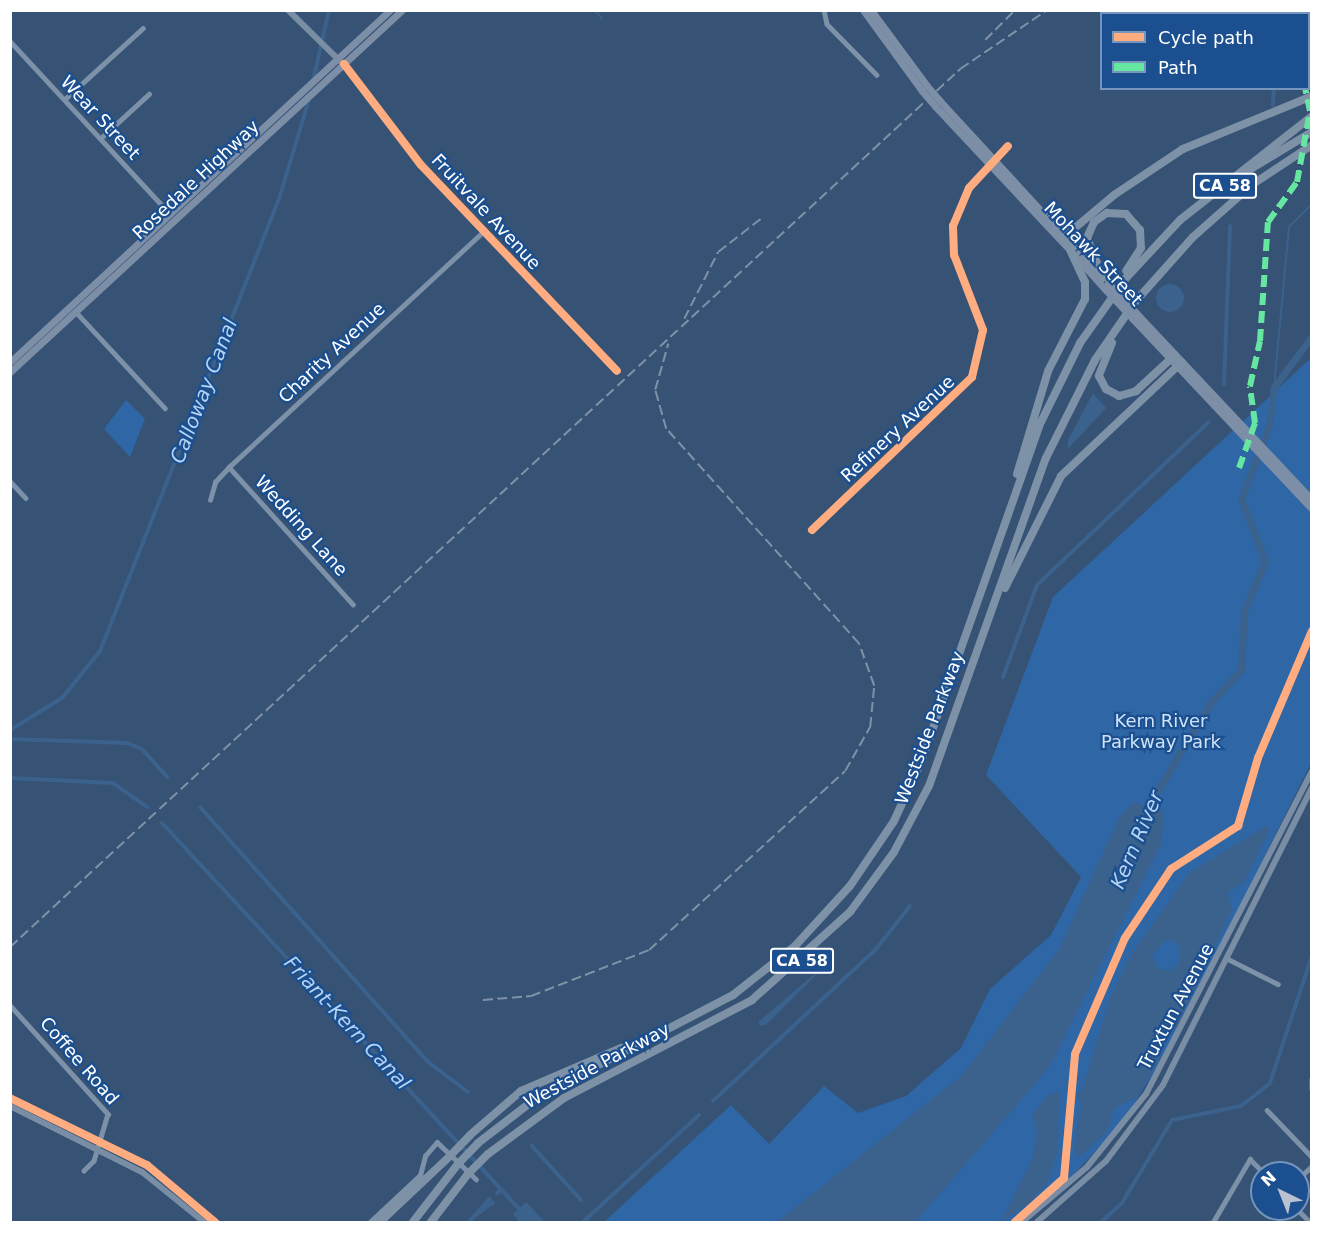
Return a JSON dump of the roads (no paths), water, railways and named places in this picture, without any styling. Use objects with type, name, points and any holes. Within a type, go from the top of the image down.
[{"type":"highway","points":[[1007,515],[1048,371],[1085,299],[1084,279],[1064,239],[1143,174],[1240,121],[1311,96]]},
{"type":"highway","points":[[1158,243],[1219,184],[1311,116]]},
{"type":"highway","name":"CA 58","points":[[1158,243],[1225,185],[1311,132]]},
{"type":"highway","name":"Westside Parkway","points":[[431,1222],[453,1191],[472,1177],[488,1154],[551,1106],[752,1000],[833,931],[884,868],[916,813],[1062,420],[1103,346],[1160,272],[1217,214],[1268,174],[1311,147]]},
{"type":"highway","points":[[1067,366],[1141,248],[1139,227],[1123,213],[1104,214],[1089,230],[1088,245],[1105,283]]},
{"type":"highway","name":"Westside Parkway","points":[[413,1222],[458,1164],[478,1143],[539,1096],[734,995],[775,964],[834,906],[876,850],[921,762],[1007,515],[1067,366],[1110,299],[1158,243]]},
{"type":"highway","points":[[1160,272],[1111,344],[1100,379],[1111,393],[1129,395],[1176,361]]},
{"type":"highway","points":[[981,643],[1057,482],[1176,361]]},
{"type":"highway","points":[[379,1219],[450,1156],[499,1106],[546,1077],[666,1031]]},
{"type":"highway","points":[[436,1222],[453,1191]]},
{"type":"main road","name":"Fruitvale Avenue","points":[[288,10],[341,61]]},
{"type":"main road","name":"Rosedale Highway","points":[[11,367],[76,312],[301,104],[390,10]]},
{"type":"main road","name":"Rosedale Highway","points":[[11,367],[73,303],[327,69],[341,61],[402,10]]},
{"type":"main road","name":"Mohawk Street","points":[[863,10],[924,89],[990,166],[1064,239],[1311,510]]},
{"type":"main road","name":"Mohawk Street","points":[[871,10],[924,89]]},
{"type":"main road","name":"Mohawk Street","points":[[938,104],[996,159],[1064,239]]},
{"type":"main road","points":[[178,217],[211,176]]},
{"type":"main road","points":[[136,256],[170,214]]},
{"type":"main road","points":[[76,312],[106,273]]},
{"type":"main road","points":[[46,339],[73,303]]},
{"type":"main road","name":"Mohawk Street","points":[[1239,429],[1311,500]]},
{"type":"main road","name":"Truxtun Avenue","points":[[1022,1222],[1075,1179],[1126,1122],[1168,1058],[1311,771]]},
{"type":"main road","name":"Truxtun Avenue","points":[[1037,1222],[1094,1173],[1139,1121],[1176,1062],[1311,788]]},
{"type":"main road","points":[[1210,974],[1226,958],[1235,926]]},
{"type":"main road","points":[[10,1098],[101,1142],[186,1193],[215,1222]]},
{"type":"main road","points":[[10,1106],[186,1193]]},
{"type":"main road","points":[[147,1175],[204,1222]]},
{"type":"street","points":[[824,10],[827,24],[877,75]]},
{"type":"street","points":[[65,99],[143,28]]},
{"type":"street","name":"Wear Street","points":[[10,41],[170,214]]},
{"type":"street","name":"Fruitvale Avenue","points":[[341,61],[421,165],[616,371]]},
{"type":"street","points":[[101,138],[149,94]]},
{"type":"street","name":"Refinery Avenue","points":[[812,530],[972,377],[983,330],[954,255],[953,226],[961,201],[1008,146]]},
{"type":"street","name":"Charity Avenue","points":[[210,500],[215,482],[229,466],[483,232]]},
{"type":"street","points":[[76,312],[165,408]]},
{"type":"street","name":"Wedding Lane","points":[[229,466],[353,604]]},
{"type":"street","points":[[10,481],[26,498]]},
{"type":"street","points":[[1226,958],[1278,984]]},
{"type":"street","name":"Coffee Road","points":[[10,1005],[105,1108],[109,1121],[98,1150],[84,1171]]},
{"type":"street","points":[[1310,1088],[1311,1079]]},
{"type":"street","points":[[1267,1110],[1311,1157]]},
{"type":"street","points":[[370,1222],[379,1219],[420,1175],[437,1142],[472,1177]]},
{"type":"street","points":[[1213,1222],[1250,1159],[1252,1161]]},
{"type":"water","points":[[1170,284],[1180,288],[1184,298],[1180,308],[1170,312],[1160,308],[1156,298],[1160,288]]},
{"type":"water","points":[[1093,393],[1106,408],[1068,449],[1068,440]]},
{"type":"water","points":[[1133,802],[1164,811],[1161,844],[1051,1064],[1029,1091],[915,1222],[777,1222],[961,1076],[1058,951],[1119,818]]},
{"type":"water","points":[[1266,826],[1270,829],[1244,882],[1228,892],[1232,910],[1177,1027],[1157,1036],[1161,1056],[1137,1097],[1114,1109],[1108,1131],[1079,1158],[1074,1147],[1082,1102],[1075,1093],[1082,1090],[1108,1004],[1130,956],[1189,873]],"holes":[[[1172,940],[1180,947],[1180,962],[1171,971],[1159,969],[1152,956],[1164,941]]]},
{"type":"water","points":[[833,958],[766,1025],[760,1026],[758,1022]]},
{"type":"water","points":[[1059,1092],[1058,1150],[1049,1179],[1030,1203],[1001,1222],[1032,1160],[1037,1133],[1033,1113],[1050,1094]]},
{"type":"water","points":[[526,1202],[545,1222],[519,1222],[513,1214]]},
{"type":"waterway","name":"Calloway Canal","points":[[314,77],[329,10]]},
{"type":"waterway","points":[[595,10],[602,18]]},
{"type":"waterway","points":[[1273,105],[1274,90]]},
{"type":"waterway","name":"Calloway Canal","points":[[10,730],[62,698],[100,651],[280,196],[310,96]]},
{"type":"waterway","points":[[1274,387],[1289,227],[1312,204]]},
{"type":"waterway","points":[[1224,384],[1230,226]]},
{"type":"waterway","name":"Kern River","points":[[1146,810],[1211,702],[1241,670],[1244,611],[1265,561],[1241,499],[1269,426],[1274,387],[1312,336]]},
{"type":"waterway","points":[[1003,677],[1037,585],[1208,423]]},
{"type":"waterway","points":[[10,739],[127,743],[142,749],[167,777]]},
{"type":"waterway","name":"Friant-Kern Canal","points":[[10,778],[113,783],[147,807]]},
{"type":"waterway","points":[[200,807],[427,1061],[468,1092]]},
{"type":"waterway","name":"Friant-Kern Canal","points":[[162,823],[521,1211]]},
{"type":"waterway","points":[[713,1101],[876,949],[910,906]]},
{"type":"waterway","points":[[1101,1222],[1122,1203],[1172,1120],[1241,1106],[1270,1083],[1312,955]]},
{"type":"waterway","points":[[583,1222],[699,1115]]},
{"type":"waterway","points":[[532,1146],[581,1200]]},
{"type":"waterway","name":"Friant-Kern Canal","points":[[497,1193],[501,1189]]},
{"type":"waterway","points":[[469,1222],[490,1199]]},
{"type":"waterway","points":[[476,1215],[493,1202]]},
{"type":"railway","points":[[985,40],[1015,10]]},
{"type":"railway","points":[[10,947],[960,69],[1047,10]]},
{"type":"railway","points":[[684,319],[718,252],[763,217]]},
{"type":"railway","points":[[483,1000],[531,996],[649,950],[845,771],[870,727],[874,686],[859,644],[666,429],[655,390],[668,344]]},
{"type":"park label","name":"Kern River Parkway Park","points":[[1161,732]]}]
